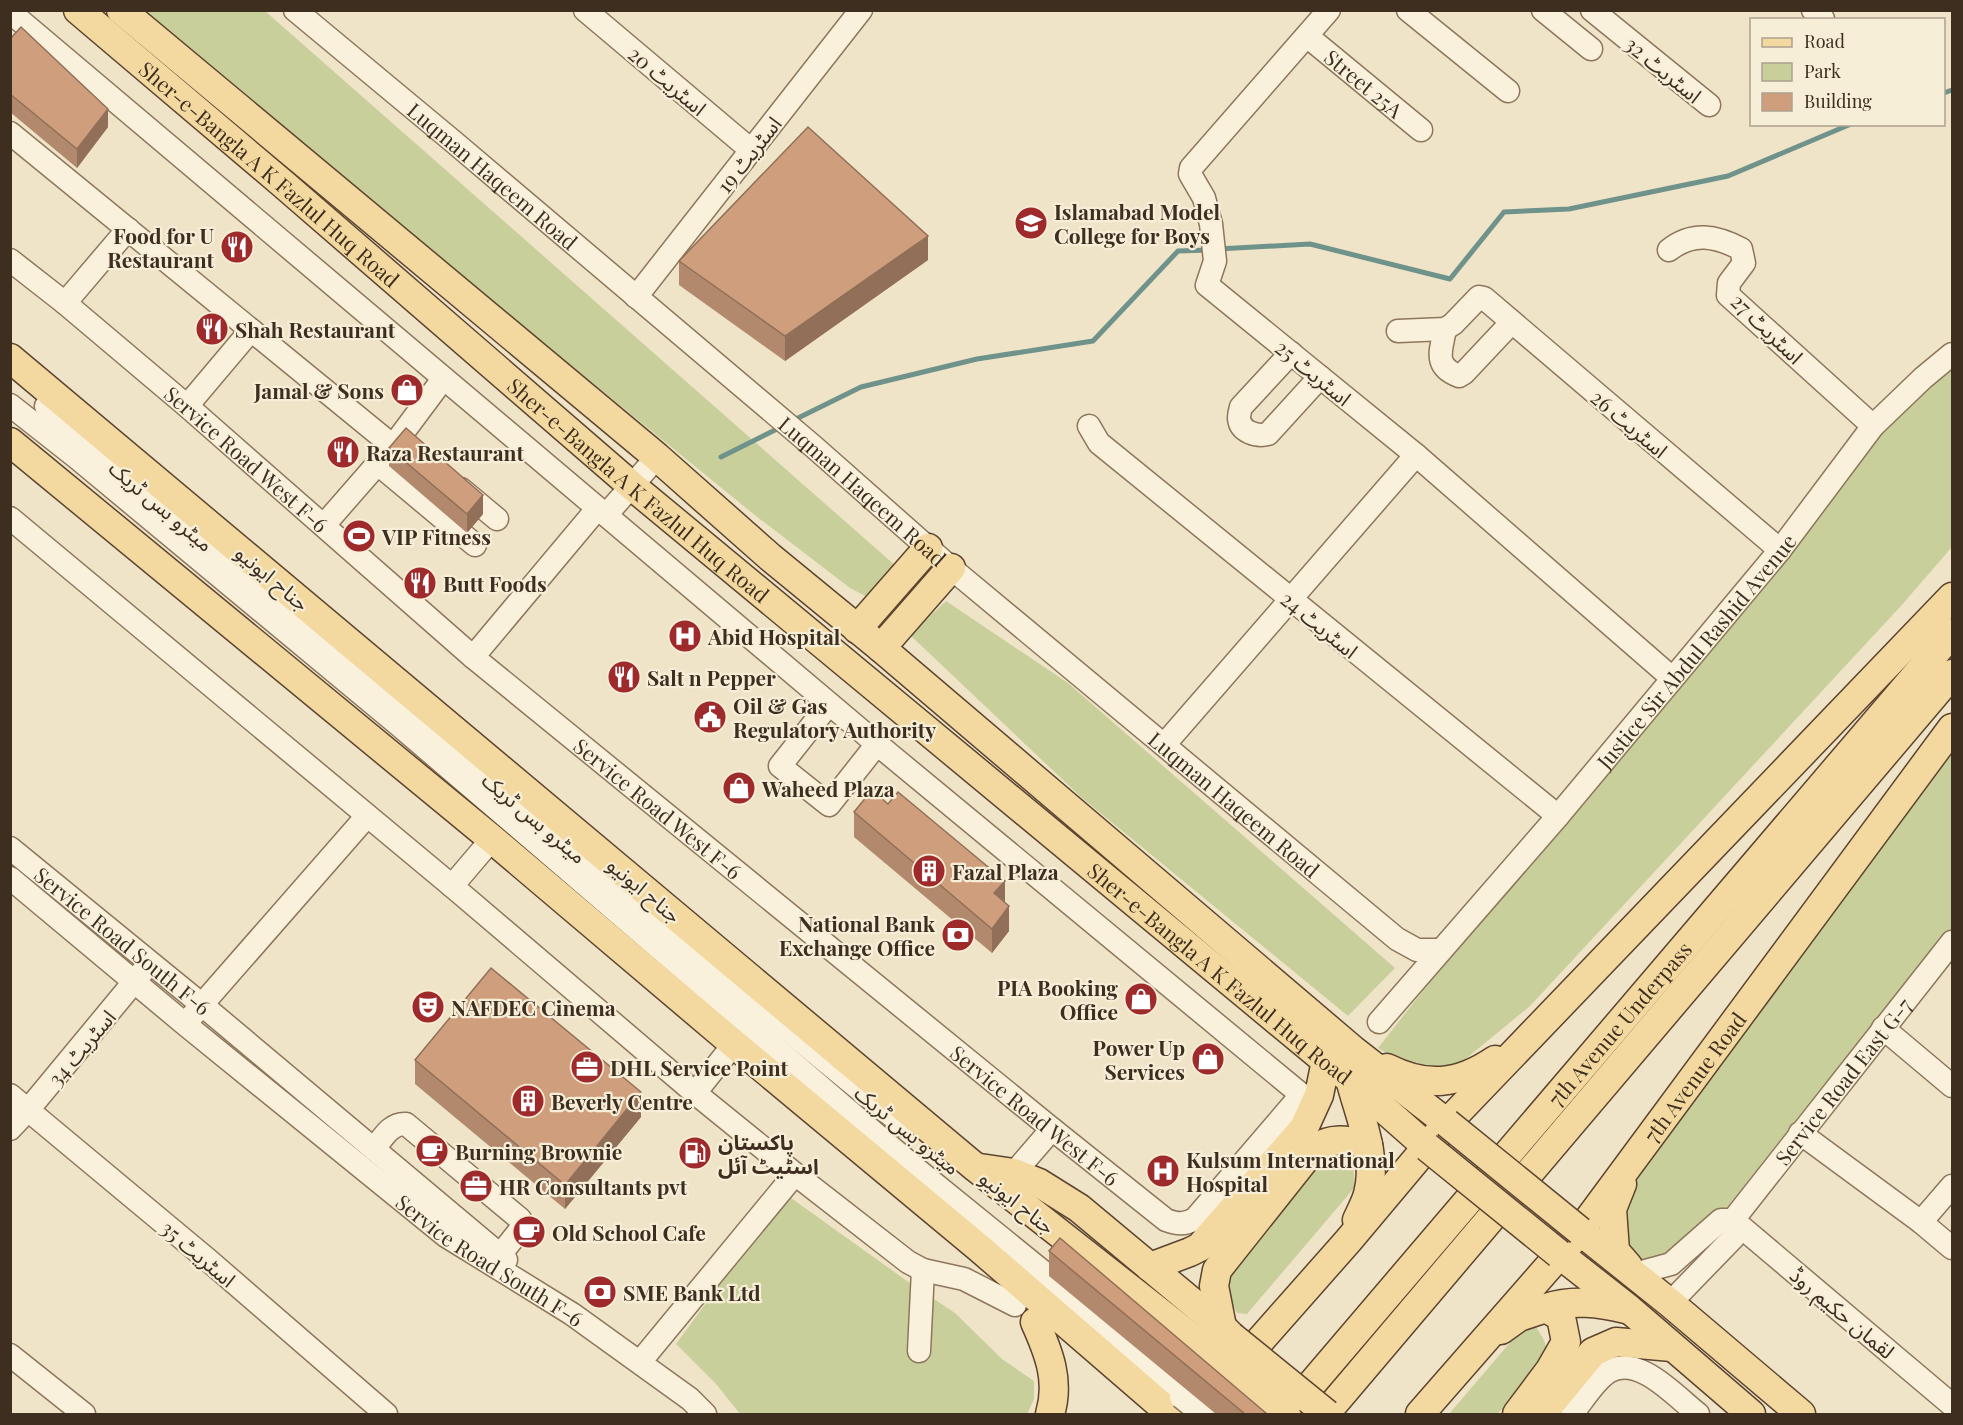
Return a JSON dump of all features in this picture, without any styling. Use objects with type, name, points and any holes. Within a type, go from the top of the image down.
[{"type":"main road","name":"Sher-e-Bangla A K Fazlul Huq Road","points":[[78,10],[274,176],[632,486],[1350,1079],[1426,1146],[1558,1254]]},
{"type":"main road","name":"Sher-e-Bangla A K Fazlul Huq Road","points":[[121,10],[657,456],[770,557],[857,628],[1353,1050],[1580,1231]]},
{"type":"main road","name":"جناح ایونیو","points":[[10,358],[975,1167],[1219,1347],[1285,1414]]},
{"type":"main road","points":[[10,442],[492,838],[1169,1408]]},
{"type":"main road","points":[[857,628],[928,548]]},
{"type":"main road","points":[[880,648],[951,568]]},
{"type":"main road","points":[[1169,1408],[1348,1241],[1447,1123],[1953,597]]},
{"type":"main road","name":"7th Avenue Underpass","points":[[1285,1414],[1953,633]]},
{"type":"main road","name":"7th Avenue Underpass","points":[[1326,1414],[1953,674]]},
{"type":"main road","name":"7th Avenue Road","points":[[1420,1414],[1580,1231],[1953,728]]},
{"type":"main road","points":[[1353,1050],[1406,1077],[1439,1082],[1461,1078],[1482,1069],[1528,1038]]},
{"type":"main road","points":[[1150,1267],[1200,1246],[1304,1128],[1311,1096],[1326,1061]]},
{"type":"main road","points":[[1348,1241],[1368,1194],[1371,1170],[1368,1144],[1350,1079]]},
{"type":"main road","points":[[1219,1347],[1214,1286],[1217,1270],[1313,1149],[1329,1140],[1347,1140],[1368,1144]]},
{"type":"main road","points":[[1629,1166],[1612,1209],[1615,1251],[1634,1274]]},
{"type":"main road","points":[[975,1167],[1014,1173],[1039,1183],[1079,1208],[1150,1267],[1219,1347],[1326,1414]]},
{"type":"main road","points":[[1580,1231],[1670,1303],[1801,1414]]},
{"type":"main road","points":[[978,1248],[997,1282],[1025,1313],[1046,1347],[1054,1381],[1055,1398],[1050,1414]]},
{"type":"main road","points":[[1558,1254],[1629,1309],[1751,1414]]},
{"type":"main road","points":[[1477,1347],[1520,1317],[1559,1303],[1596,1303],[1629,1309]]},
{"type":"main road","points":[[1517,1414],[1550,1370],[1566,1342],[1561,1317],[1546,1308]]},
{"type":"main road","points":[[1025,1313],[1169,1408]]},
{"type":"main road","points":[[1542,1414],[1593,1352],[1616,1342],[1672,1347]]},
{"type":"street","name":"اسٹریٹ 20","points":[[585,10],[751,150]]},
{"type":"street","name":"اسٹریٹ 25","points":[[1329,10],[1191,168],[1190,174],[1204,198],[1211,224],[1215,261],[1207,285],[1416,455],[1672,678]]},
{"type":"street","points":[[1408,10],[1508,91]]},
{"type":"street","points":[[1543,10],[1591,49]]},
{"type":"street","name":"اسٹریٹ 32","points":[[1592,10],[1709,105]]},
{"type":"street","name":"Luqman Haqeem Road","points":[[301,13],[814,447],[951,568],[1397,939],[1417,950],[1440,950]]},
{"type":"street","name":"اسٹریٹ 19","points":[[636,297],[751,150],[851,14]]},
{"type":"street","points":[[14,24],[443,379],[877,744],[1311,1096]]},
{"type":"street","name":"Street 25A","points":[[1307,36],[1421,130]]},
{"type":"street","points":[[10,133],[251,330],[396,442],[417,453]]},
{"type":"street","points":[[65,303],[128,229]]},
{"type":"street","name":"اسٹریٹ 27","points":[[1669,250],[1677,243],[1699,236],[1730,243],[1741,249],[1744,263],[1729,284],[1728,295],[1873,426]]},
{"type":"street","name":"Service Road West F-6","points":[[10,260],[65,303],[187,406],[473,657],[1166,1220],[1187,1224],[1195,1219],[1288,1109],[1311,1096]]},
{"type":"street","name":"اسٹریٹ 26","points":[[1445,329],[1453,324],[1479,297],[1484,298],[1780,550]]},
{"type":"street","points":[[1398,331],[1445,329],[1440,358],[1449,371],[1459,376],[1512,322]]},
{"type":"street","points":[[187,406],[251,330]]},
{"type":"street","points":[[1291,353],[1241,407],[1239,418],[1242,426],[1251,434],[1259,436],[1268,434],[1320,377]]},
{"type":"street","name":"Justice Sir Abdul Rashid Avenue","points":[[1380,1022],[1558,816],[1780,550],[1873,426],[1923,378],[1953,354]]},
{"type":"street","name":"میٹرو بس ٹریک","points":[[10,376],[718,974],[1219,1347],[1257,1414]]},
{"type":"street","points":[[324,525],[396,442],[443,379]]},
{"type":"street","name":"میٹرو بس ٹریک","points":[[10,405],[400,726],[885,1142],[1042,1270],[1169,1408],[1203,1414]]},
{"type":"street","name":"اسٹریٹ 24","points":[[1089,426],[1099,443],[1558,816]]},
{"type":"street","points":[[1164,745],[1416,455]]},
{"type":"street","points":[[473,657],[601,512],[632,486],[657,456]]},
{"type":"street","points":[[378,464],[475,545]]},
{"type":"street","points":[[444,475],[497,519]]},
{"type":"street","points":[[10,518],[452,886],[695,1093],[795,1174],[908,1262],[923,1270],[964,1279],[1025,1313]]},
{"type":"street","points":[[829,704],[780,766],[829,805],[877,744]]},
{"type":"street","points":[[186,1024],[201,1004],[367,816]]},
{"type":"street","points":[[452,886],[492,838]]},
{"type":"street","name":"Service Road South F-6","points":[[10,848],[201,1004],[572,1314]]},
{"type":"street","name":"Service Road South F-6","points":[[10,878],[447,1236],[572,1314]]},
{"type":"street","name":"Service Road East G-7","points":[[1733,1220],[1953,942]]},
{"type":"street","name":"اسٹریٹ 34","points":[[10,1129],[150,963]]},
{"type":"street","points":[[1883,1028],[1953,1086]]},
{"type":"street","points":[[695,1093],[734,1044]]},
{"type":"street","name":"اسٹریٹ 35","points":[[10,1095],[216,1267],[386,1414]]},
{"type":"street","points":[[374,1149],[392,1127],[399,1124],[406,1125],[520,1219],[522,1225],[520,1230],[500,1255]]},
{"type":"street","points":[[1014,1173],[1052,1129]]},
{"type":"street","points":[[1800,1133],[1953,1248]]},
{"type":"street","points":[[640,1362],[795,1174]]},
{"type":"street","points":[[1921,1222],[1953,1186]]},
{"type":"street","points":[[1634,1274],[1671,1264],[1721,1220],[1733,1220],[1734,1237],[1670,1303]]},
{"type":"street","name":"لقمان حکیم روڈ","points":[[1733,1220],[1953,1405]]},
{"type":"street","points":[[919,1351],[923,1270]]},
{"type":"street","points":[[572,1314],[690,1399],[705,1414]]},
{"type":"street","points":[[10,1355],[84,1414]]},
{"type":"street","points":[[1572,1414],[1599,1380],[1616,1368],[1624,1367],[1640,1370],[1657,1380],[1698,1414]]},
{"type":"green space","points":[[142,11],[265,11],[897,567],[871,599],[850,588],[756,516],[483,294]]},
{"type":"green space","points":[[1952,361],[1952,547],[1900,607],[1530,1006],[1457,1066],[1412,1068],[1378,1048],[1584,785],[1900,400]]},
{"type":"green space","points":[[946,601],[1068,683],[1395,968],[1348,1016],[1082,798],[910,635]]},
{"type":"green space","points":[[1952,728],[1952,930],[1728,1206],[1690,1242],[1636,1268],[1621,1248],[1629,1180]]},
{"type":"green space","points":[[1341,1157],[1353,1164],[1355,1187],[1247,1314],[1237,1313],[1230,1300],[1228,1289],[1236,1265],[1317,1163]]},
{"type":"green space","points":[[791,1198],[955,1313],[1002,1359],[1034,1381],[1034,1399],[1027,1414],[740,1414],[716,1384],[676,1344],[736,1262]]},
{"type":"green space","points":[[1525,1325],[1536,1326],[1545,1343],[1546,1353],[1530,1382],[1497,1414],[1449,1414]]},
{"type":"building","points":[[21,27],[108,109],[77,149],[10,94],[10,39]]},
{"type":"building","points":[[808,127],[928,236],[785,336],[679,261]]},
{"type":"building","points":[[406,428],[483,495],[467,514],[389,448]]},
{"type":"building","points":[[872,790],[888,804],[898,792],[1005,881],[994,893],[1009,906],[992,929],[854,812]]},
{"type":"building","name":"Beverly Centre","points":[[491,968],[641,1092],[565,1185],[415,1060]]},
{"type":"building","points":[[1060,1238],[1267,1414],[1245,1414],[1049,1251]]},
{"type":"waterway","points":[[1945,93],[1952,90]]},
{"type":"waterway","points":[[1218,249],[1310,244],[1450,279],[1504,212],[1569,209],[1728,176],[1846,126]]},
{"type":"waterway","points":[[792,421],[861,387],[977,359],[1093,341],[1178,251],[1209,250]]},
{"type":"waterway","points":[[721,457],[781,427]]},
{"type":"place","name":"Islamabad Model College for Boys","points":[[1031,223]]},
{"type":"place","name":"Food for U Restaurant","points":[[237,247]]},
{"type":"place","name":"Shah Restaurant","points":[[212,329]]},
{"type":"place","name":"Jamal & Sons","points":[[407,390]]},
{"type":"place","name":"Raza Restaurant","points":[[343,452]]},
{"type":"place","name":"VIP Fitness","points":[[359,536]]},
{"type":"place","name":"Butt Foods","points":[[420,583]]},
{"type":"place","name":"Abid Hospital","points":[[685,636]]},
{"type":"place","name":"Salt n Pepper","points":[[624,677]]},
{"type":"place","name":"Oil & Gas Regulatory Authority","points":[[710,717]]},
{"type":"place","name":"Waheed Plaza","points":[[739,788]]},
{"type":"place","name":"Fazal Plaza","points":[[929,871]]},
{"type":"place","name":"National Bank Exchange Office","points":[[958,935]]},
{"type":"place","name":"PIA Booking Office","points":[[1141,999]]},
{"type":"place","name":"NAFDEC Cinema","points":[[428,1007]]},
{"type":"place","name":"Power Up Services","points":[[1208,1059]]},
{"type":"place","name":"DHL Service Point","points":[[587,1067]]},
{"type":"place","name":"Beverly Centre","points":[[528,1101]]},
{"type":"place","name":"Burning Brownie","points":[[432,1151]]},
{"type":"place","name":"پاکستان اسٹیٹ آئل","points":[[695,1153]]},
{"type":"place","name":"Kulsum International Hospital","points":[[1163,1171]]},
{"type":"place","name":"HR Consultants pvt","points":[[476,1186]]},
{"type":"place","name":"Old School Cafe","points":[[529,1232]]},
{"type":"place","name":"SME Bank Ltd","points":[[600,1292]]}]
